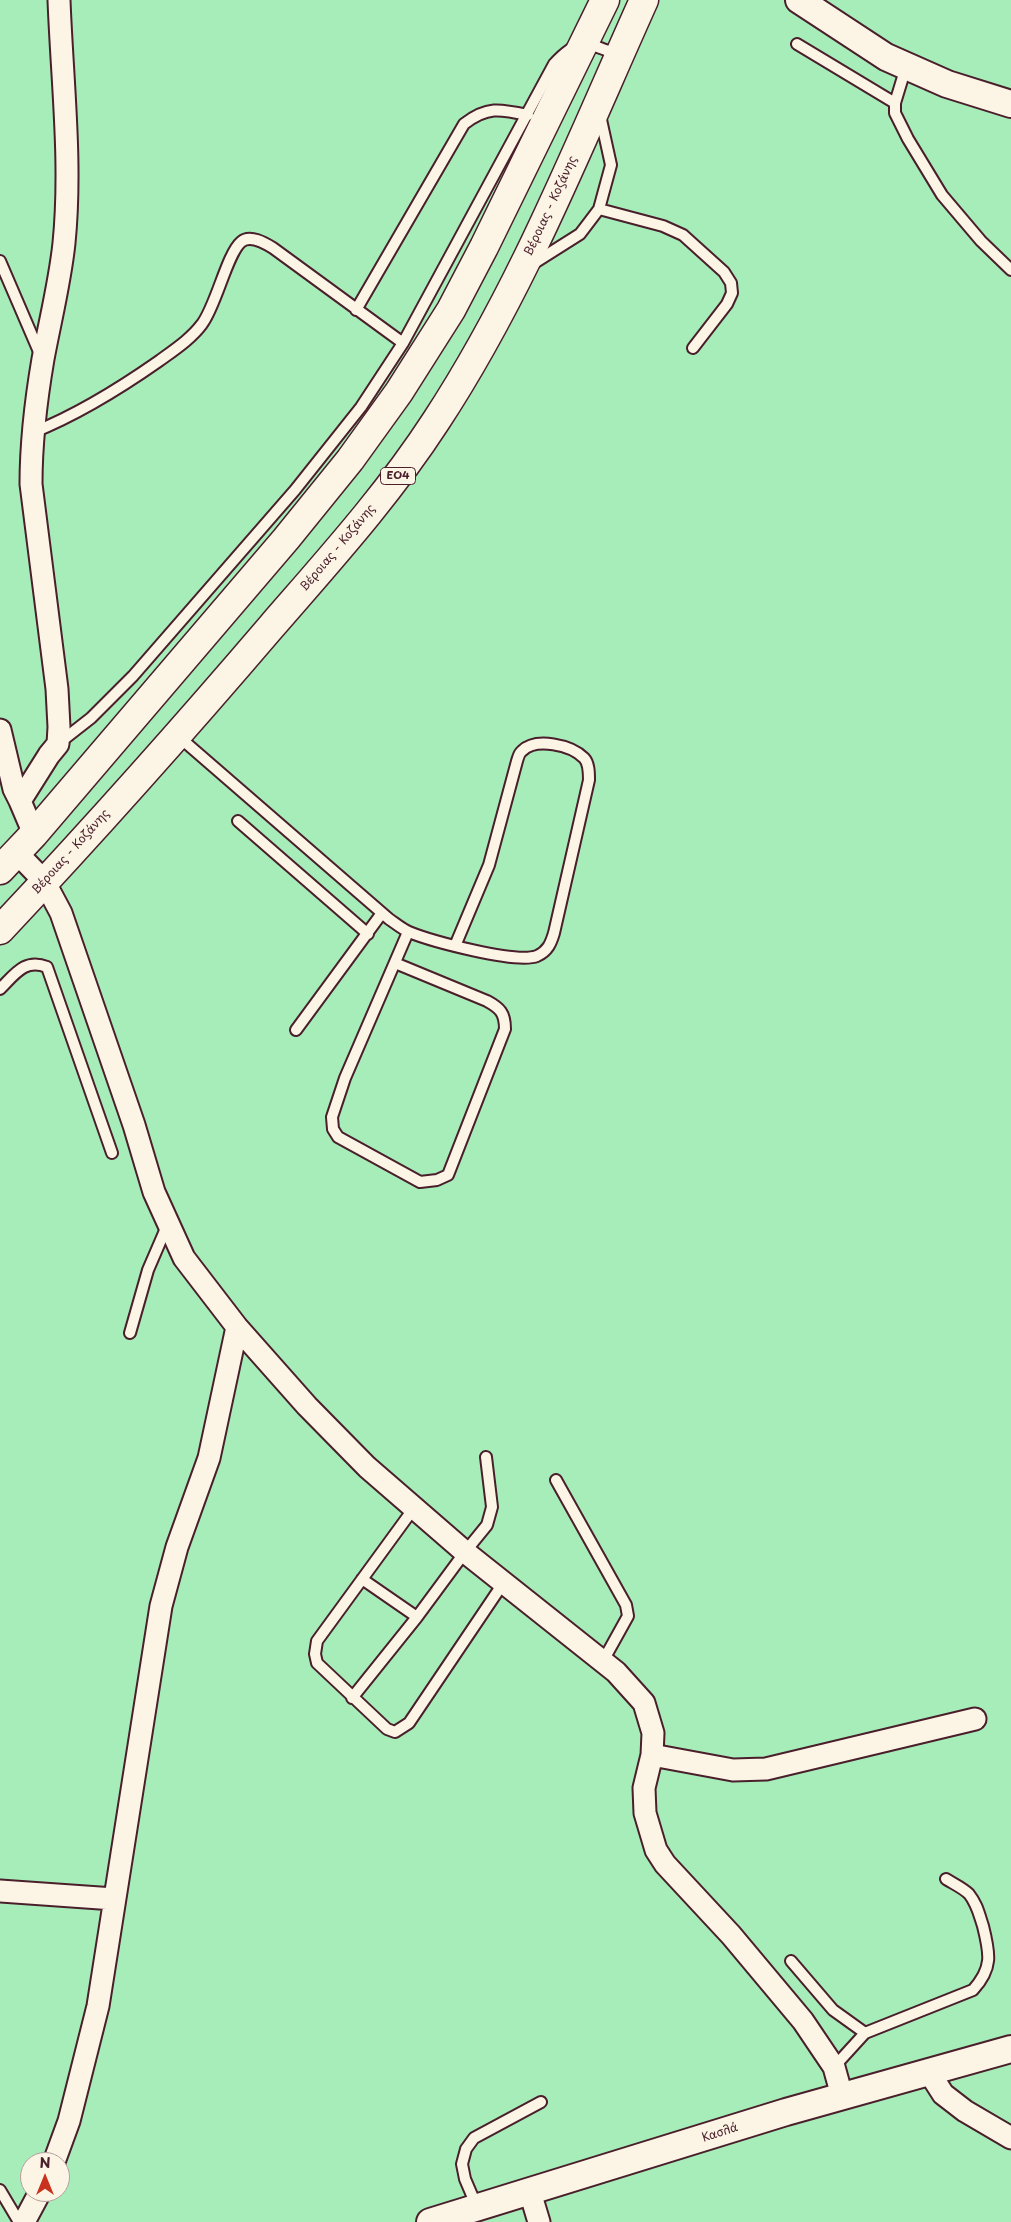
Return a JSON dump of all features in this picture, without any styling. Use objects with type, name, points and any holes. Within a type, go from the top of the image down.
[{"type":"main road","points":[[17,852],[286,539],[350,460],[399,392],[451,310],[484,247],[605,0]]},
{"type":"main road","name":"Βέροιας - Κοζάνης","points":[[0,930],[178,736],[394,481],[436,421],[478,352],[522,271],[644,0]]},
{"type":"street","points":[[17,795],[58,744],[57,689],[31,484],[34,432],[43,360],[57,286],[66,220],[59,0]]},
{"type":"street","points":[[799,0],[886,57],[947,84],[1011,104]]},
{"type":"street","points":[[0,730],[17,795],[17,852],[44,881],[63,919],[134,1125],[154,1192],[184,1258],[236,1326],[308,1406],[368,1467],[464,1552],[616,1672],[644,1703],[653,1733],[652,1755],[644,1788],[645,1812],[656,1850],[666,1864],[731,1935],[803,2021],[834,2067],[842,2096]]},
{"type":"street","points":[[57,2152],[68,2121],[98,2006],[162,1606],[178,1547],[209,1458],[236,1326]]},
{"type":"street","points":[[652,1755],[732,1770],[766,1769],[975,1719]]},
{"type":"street","points":[[0,1890],[114,1899]]},
{"type":"street","name":"Κασλά","points":[[430,2222],[842,2096],[1011,2049]]},
{"type":"street","points":[[929,2072],[943,2094],[965,2111],[1011,2138]]},
{"type":"street","points":[[530,2192],[539,2222]]},
{"type":"street","points":[[24,2222],[35,2202]]},
{"type":"lane","points":[[58,744],[91,718],[133,676],[295,490],[361,407],[403,344],[554,64],[574,46],[585,43],[620,55]]},
{"type":"lane","points":[[797,44],[895,104]]},
{"type":"lane","points":[[907,66],[895,104],[895,113],[908,139],[942,196],[981,241],[1011,270]]},
{"type":"lane","points":[[522,271],[580,234],[599,209],[611,165],[598,104]]},
{"type":"lane","points":[[356,310],[464,124],[487,110],[502,110],[528,115]]},
{"type":"lane","points":[[599,209],[663,226],[683,235],[724,272],[731,283],[732,293],[727,304],[693,348]]},
{"type":"lane","points":[[34,432],[75,414],[120,389],[181,344],[203,323],[232,257],[240,243],[244,240],[252,239],[273,248],[403,344]]},
{"type":"lane","points":[[0,261],[43,360]]},
{"type":"lane","points":[[178,736],[382,913],[408,932],[455,946],[502,956],[525,958],[536,956],[550,946],[590,780],[589,768],[585,758],[571,749],[541,744],[529,746],[521,751],[488,865],[455,946]]},
{"type":"lane","points":[[0,773],[17,795]]},
{"type":"lane","points":[[238,821],[368,934]]},
{"type":"lane","points":[[296,1030],[382,913]]},
{"type":"lane","points":[[395,963],[487,1001],[500,1008],[505,1018],[505,1029],[448,1175],[428,1182],[420,1182],[338,1138],[333,1129],[332,1117],[345,1078],[408,932]]},
{"type":"lane","points":[[0,989],[18,971],[28,965],[37,963],[47,967],[112,1153]]},
{"type":"lane","points":[[130,1333],[148,1270],[168,1225]]},
{"type":"lane","points":[[352,1698],[417,1618],[464,1552],[487,1525],[492,1507],[486,1457]]},
{"type":"lane","points":[[556,1480],[626,1605],[628,1616],[602,1661]]},
{"type":"lane","points":[[414,1508],[317,1640],[315,1654],[317,1663],[387,1729],[395,1732],[409,1723],[504,1582]]},
{"type":"lane","points":[[362,1579],[417,1618]]},
{"type":"lane","points":[[834,2067],[865,2033],[973,1990],[984,1978],[988,1966],[989,1950],[978,1907],[968,1892],[946,1879]]},
{"type":"lane","points":[[791,1962],[833,2010],[865,2033]]},
{"type":"lane","points":[[477,2208],[465,2179],[462,2164],[466,2149],[474,2138],[540,2102]]},
{"type":"lane","points":[[0,2190],[19,2222]]},
{"type":"green space","points":[[0,0],[1011,0],[1011,2222],[0,2222]]}]
